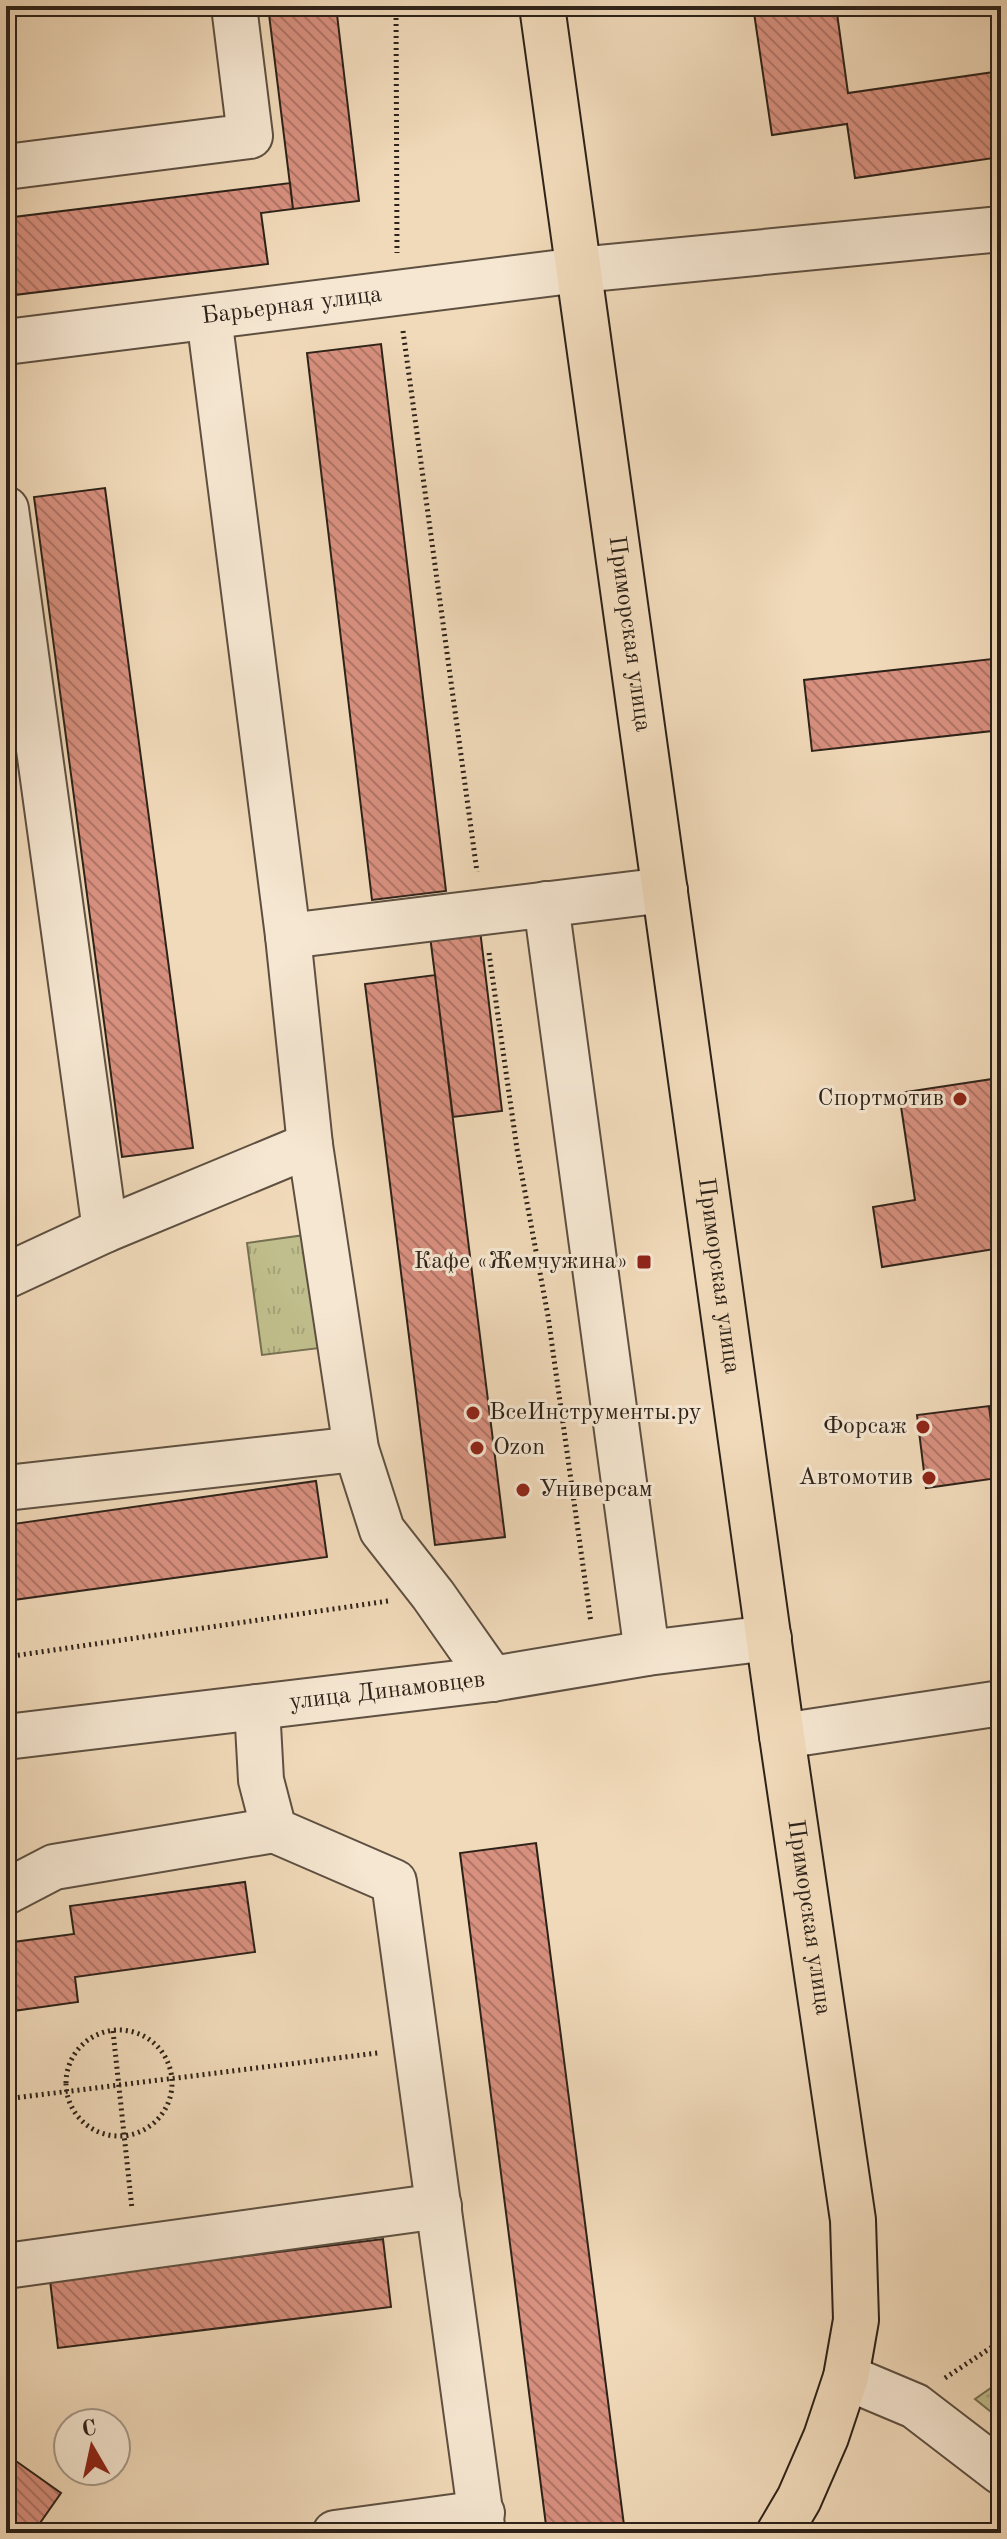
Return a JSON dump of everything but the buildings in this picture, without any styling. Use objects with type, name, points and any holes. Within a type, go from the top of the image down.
[{"type":"highway","name":"Приморская улица","points":[[542,6],[782,1736],[853,2220],[856,2320],[846,2377],[826,2437],[779,2533]]},
{"type":"street","points":[[6,167],[250,136],[234,6]]},
{"type":"street","name":"Барьерная улица","points":[[6,342],[579,270],[1001,229]]},
{"type":"street","points":[[209,317],[288,936],[310,1145],[356,1449],[382,1530],[433,1595],[492,1679]]},
{"type":"street","points":[[7,525],[105,1230]]},
{"type":"street","points":[[288,936],[665,890]]},
{"type":"street","points":[[546,904],[647,1653]]},
{"type":"street","points":[[6,1276],[105,1230],[310,1145]]},
{"type":"street","points":[[6,1488],[356,1449]]},
{"type":"street","name":"улица Динамовцев","points":[[6,1737],[492,1679],[647,1653],[769,1638]]},
{"type":"street","points":[[782,1736],[1001,1703]]},
{"type":"street","points":[[257,1707],[261,1780],[274,1830]]},
{"type":"street","points":[[6,1892],[54,1867],[274,1830],[394,1882],[482,2523],[335,2533]]},
{"type":"street","points":[[6,2266],[439,2206]]},
{"type":"street","points":[[846,2377],[915,2406],[1001,2472]]},
{"type":"path","points":[[396,6],[397,293],[482,910],[517,1149],[548,1316],[597,1661]]},
{"type":"path","points":[[6,1657],[433,1595]]},
{"type":"path","points":[[113,2031],[136,2248]]},
{"type":"path","points":[[113,2031],[140,2034],[152,2042],[169,2065],[172,2078],[168,2105],[160,2117],[139,2133],[125,2136],[111,2136],[87,2126],[70,2105],[66,2091],[69,2063],[77,2051],[99,2034],[113,2031]]},
{"type":"path","points":[[6,2099],[418,2048]]},
{"type":"path","points":[[915,2406],[948,2376],[1001,2341]]},
{"type":"path","points":[[995,2533],[1001,2526]]},
{"type":"green space","points":[[305,1235],[320,1348],[262,1355],[247,1243]]},
{"type":"green space","points":[[1001,2381],[1001,2420],[975,2399]]},
{"type":"place","name":"Спортмотив","points":[[960,1099]]},
{"type":"place","name":"Кафе «Жемчужина»","points":[[644,1262]]},
{"type":"place","name":"ВсеИнструменты.ру","points":[[473,1413]]},
{"type":"place","name":"Форсаж","points":[[923,1427]]},
{"type":"place","name":"Ozon","points":[[477,1448]]},
{"type":"place","name":"Автомотив","points":[[929,1478]]},
{"type":"place","name":"Универсам","points":[[523,1490]]}]
